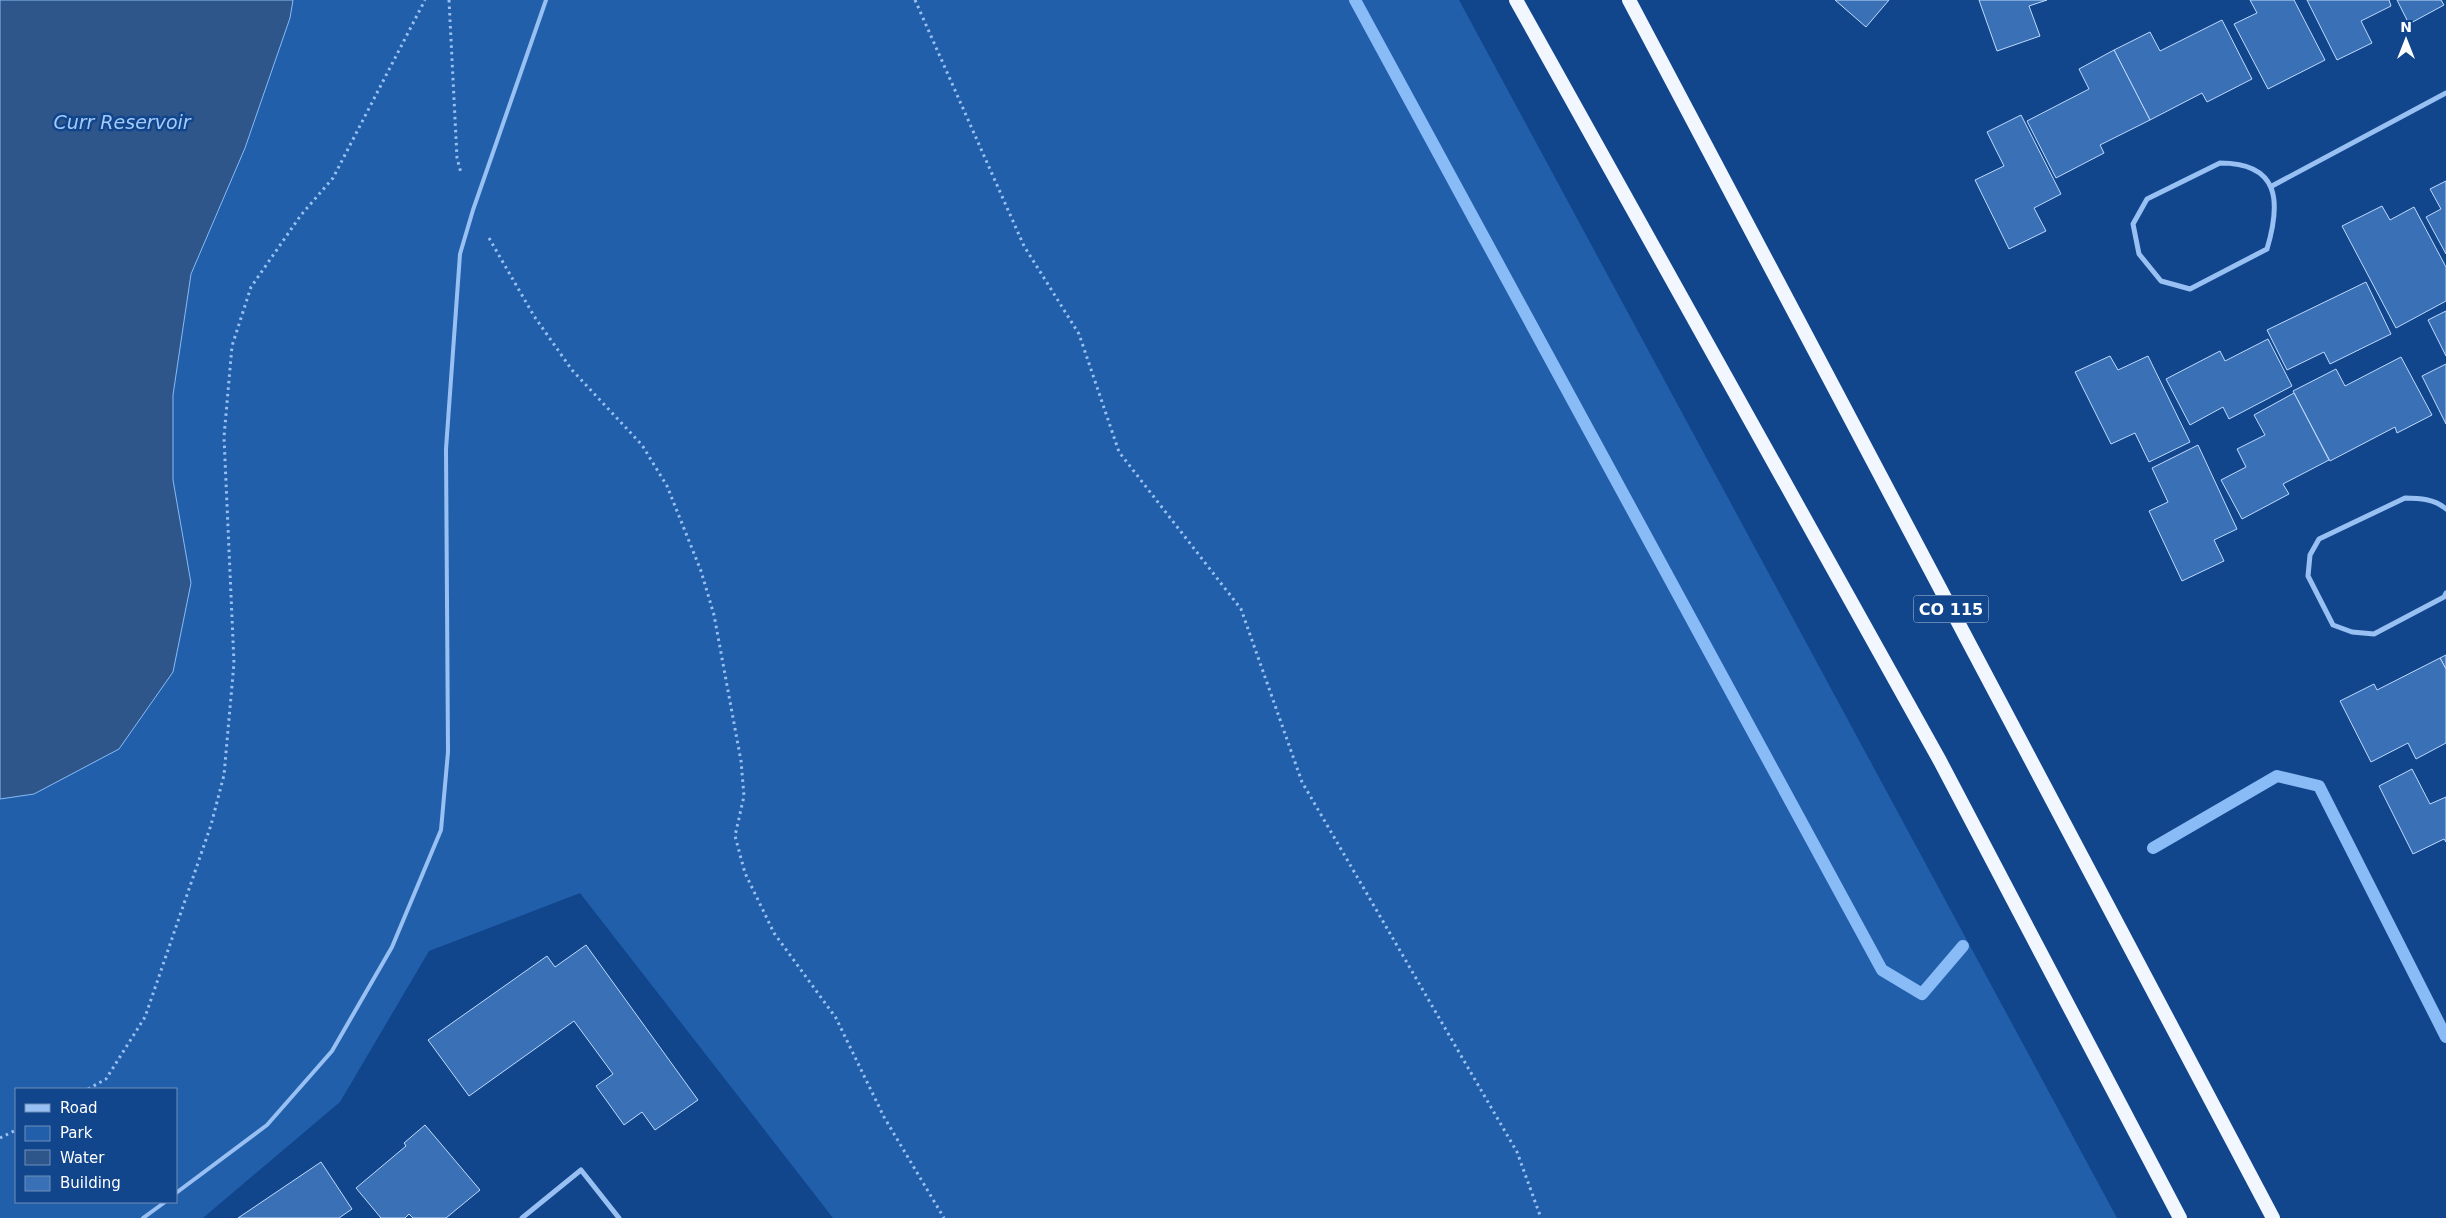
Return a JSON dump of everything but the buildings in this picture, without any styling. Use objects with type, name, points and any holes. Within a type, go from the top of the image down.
[{"type":"highway","points":[[1516,0],[1940,761],[2180,1218]]},
{"type":"highway","name":"CO 115","points":[[1629,0],[2272,1218]]},
{"type":"street","points":[[2272,186],[2446,93]]},
{"type":"street","points":[[2220,163],[2239,163],[2259,172],[2272,186],[2276,208],[2267,249],[2190,289],[2161,281],[2139,254],[2133,224],[2147,199],[2220,163]]},
{"type":"street","points":[[2446,509],[2441,505],[2420,498],[2404,498],[2319,539],[2310,555],[2308,576],[2333,625],[2352,632],[2374,634],[2444,597],[2446,593]]},
{"type":"street","points":[[522,1218],[581,1170],[619,1218]]},
{"type":"lane","points":[[178,1192],[267,1125],[332,1051],[392,947],[441,830],[448,752],[446,449],[460,254],[473,210],[546,0]]},
{"type":"lane","points":[[143,1218],[164,1203]]},
{"type":"path","points":[[90,1088],[106,1079],[145,1017],[211,825],[224,776],[234,663],[224,437],[234,338],[250,287],[301,215],[333,178],[425,0]]},
{"type":"path","points":[[449,0],[457,158],[468,202],[534,316],[566,362],[642,445],[667,486],[701,571],[714,616],[741,761],[744,796],[735,836],[745,873],[774,934],[836,1018],[884,1117],[944,1218]]},
{"type":"path","points":[[915,0],[1024,246],[1079,334],[1119,452],[1240,609],[1302,782],[1517,1152],[1541,1218]]},
{"type":"path","points":[[0,1138],[15,1130]]},
{"type":"green space","points":[[293,0],[1459,0],[2117,1218],[833,1218],[580,893],[429,951],[340,1102],[203,1218],[0,1218],[0,799],[34,794],[191,583],[173,480],[173,395],[191,274],[245,148],[290,18]]},
{"type":"water","name":"Curr Reservoir","points":[[0,0],[293,0],[290,18],[245,148],[191,274],[173,395],[173,480],[191,583],[173,672],[119,749],[34,794],[0,799]]},
{"type":"waterway","points":[[1355,0],[1882,970],[1922,994],[1963,946]]},
{"type":"waterway","points":[[2153,848],[2277,776],[2319,786],[2446,1037]]}]
